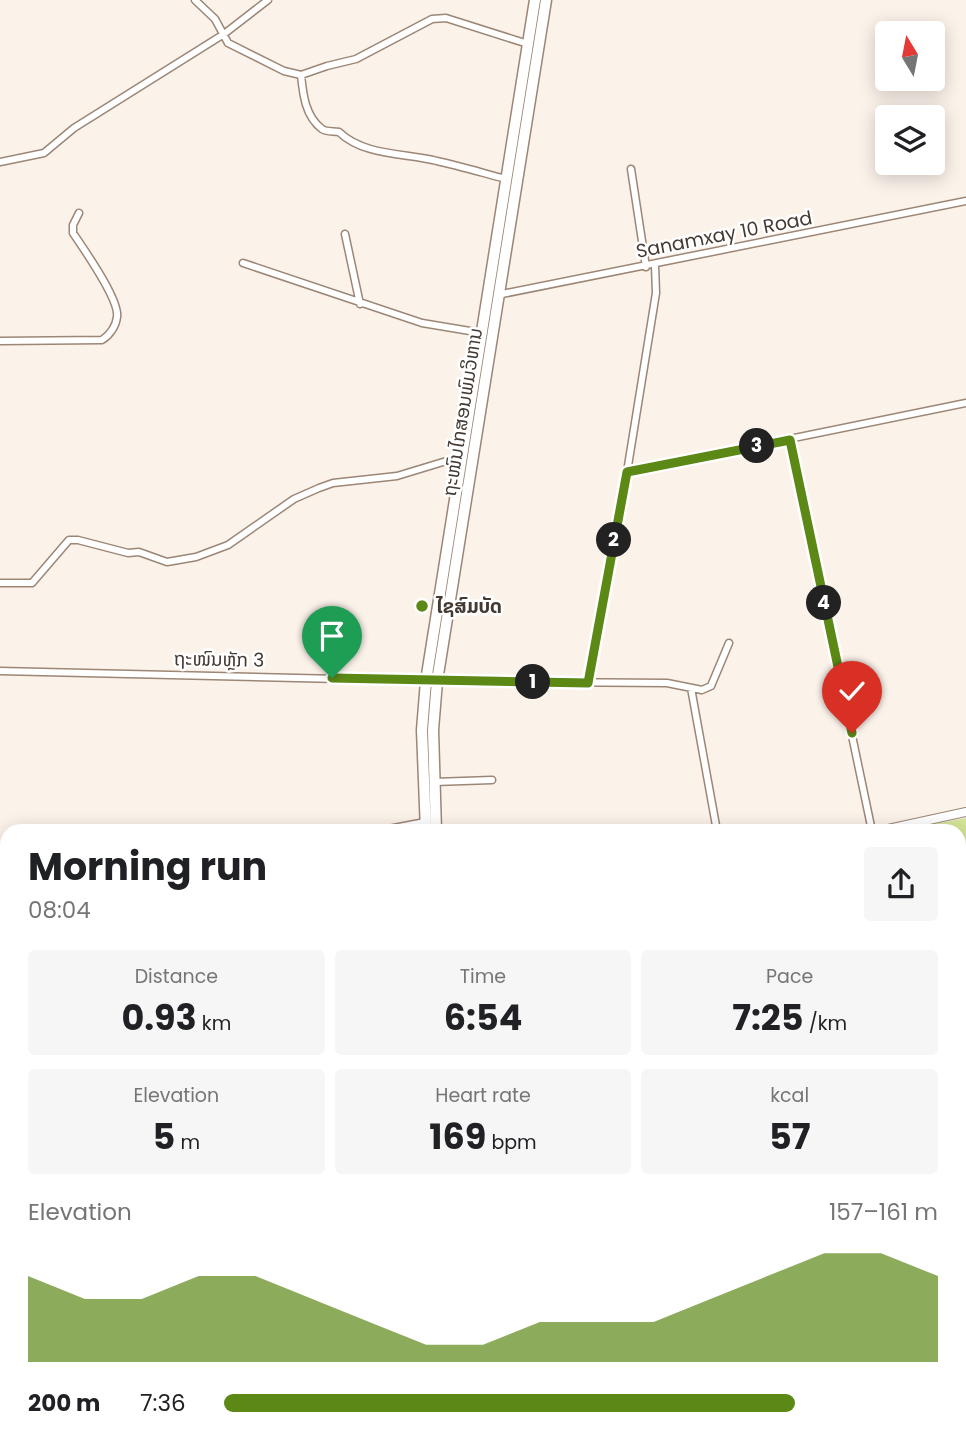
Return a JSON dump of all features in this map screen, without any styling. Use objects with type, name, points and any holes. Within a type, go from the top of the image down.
[{"type":"highway","name":"ຖະໜົນໄກສອນພົມວິຫານ","points":[[454,536],[462,459],[482,333],[494,295],[506,179],[535,0]]},
{"type":"highway","name":"ຖະໜົນໄກສອນພົມວິຫານ","points":[[425,824],[422,730],[546,0]]},
{"type":"highway","name":"ຖະໜົນໄກສອນພົມວິຫານ","points":[[432,681],[436,824]]},
{"type":"street","points":[[195,0],[215,19],[228,43],[284,71],[301,75],[356,59],[432,19],[446,18],[528,44]]},
{"type":"street","points":[[0,162],[44,153],[74,128],[224,34],[268,0]]},
{"type":"street","points":[[301,75],[304,103],[325,131],[338,132],[348,142],[363,147],[437,161],[506,179]]},
{"type":"street","points":[[631,169],[646,267]]},
{"type":"street","name":"Sanamxay 10 Road","points":[[494,295],[646,267],[966,201]]},
{"type":"street","points":[[0,341],[103,340],[110,335],[117,311],[111,294],[73,233],[73,225],[79,213]]},
{"type":"street","points":[[345,234],[360,304]]},
{"type":"street","points":[[243,263],[422,323],[482,333]]},
{"type":"street","points":[[588,683],[627,472],[656,293],[655,265]]},
{"type":"street","points":[[627,472],[966,403]]},
{"type":"street","points":[[790,440],[871,824]]},
{"type":"street","points":[[0,583],[33,583],[69,540],[128,553],[139,552],[167,562],[195,557],[228,545],[294,499],[319,488],[333,483],[397,476],[453,459],[462,459]]},
{"type":"street","points":[[717,824],[691,688],[706,689],[711,686],[729,643]]},
{"type":"street","name":"ຖະໜົນຫຼັກ 3","points":[[0,671],[432,681],[667,683],[691,688]]},
{"type":"street","points":[[434,782],[492,780]]},
{"type":"street","points":[[911,824],[966,812]]},
{"type":"green space","points":[[966,818],[966,824],[935,824]]},
{"type":"place","name":"ໄຊສົມບັດ","points":[[422,606]]},
{"type":"route","points":[[332,678],[588,683],[627,472],[790,440],[852,733]]}]
